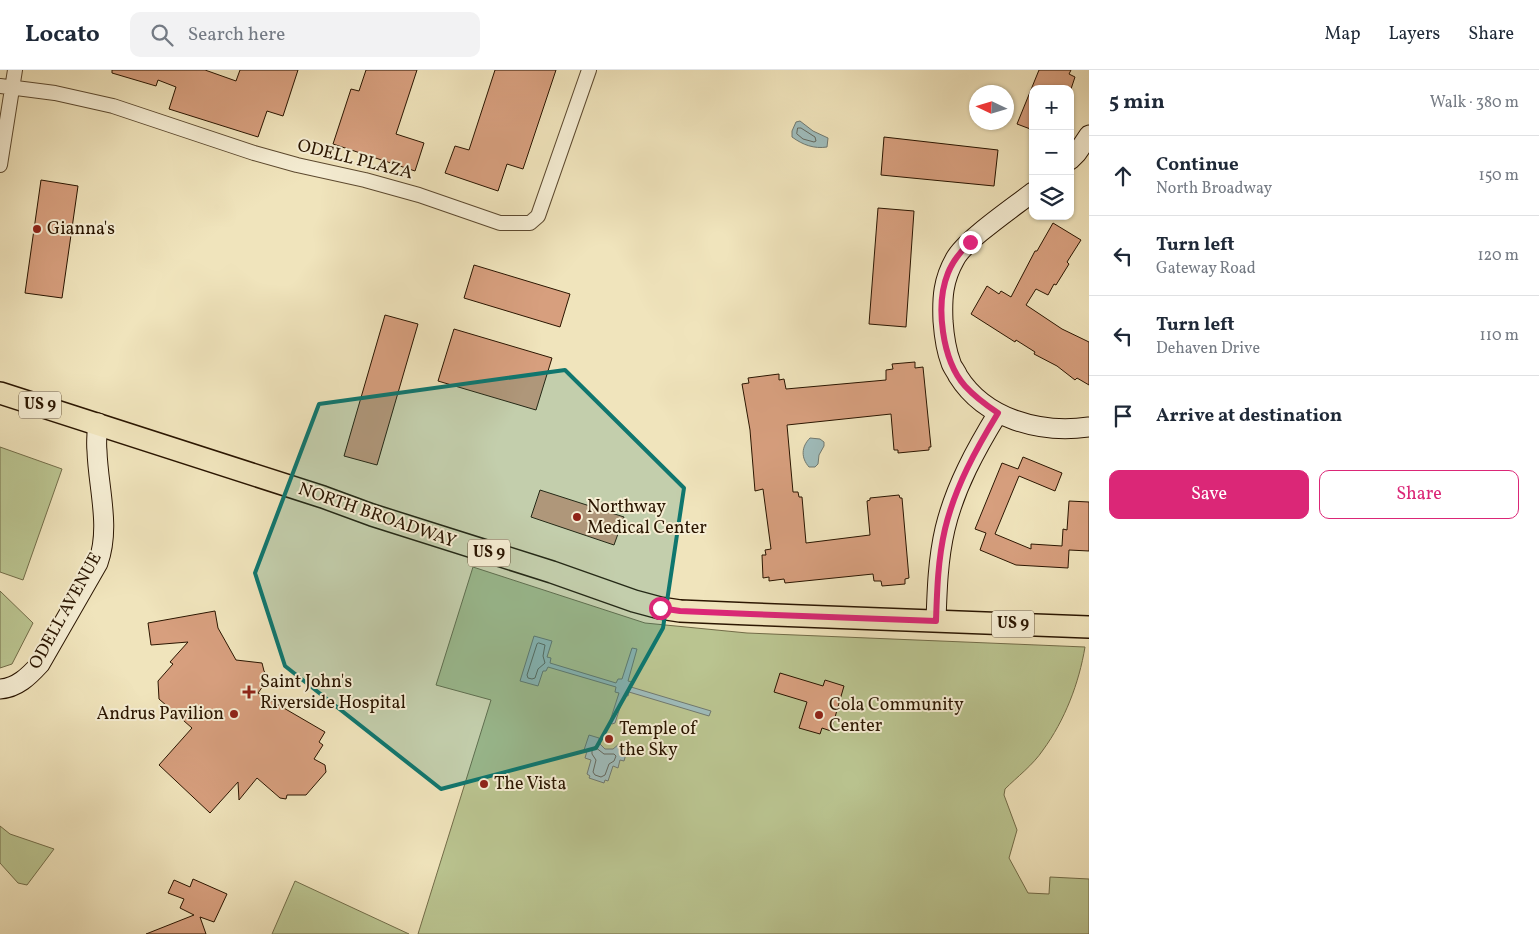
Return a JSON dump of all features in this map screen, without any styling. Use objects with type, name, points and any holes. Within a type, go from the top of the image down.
[{"type":"main road","name":"NORTH BROADWAY","points":[[0,393],[98,423],[372,515],[660,608],[680,611],[1089,627]]},
{"type":"street","points":[[0,165],[6,87],[14,70]]},
{"type":"street","name":"ODELL PLAZA","points":[[6,87],[55,93],[113,106],[296,165],[365,180],[419,195],[500,223],[519,224],[530,223],[538,216],[589,70]]},
{"type":"street","points":[[1074,156],[1089,135]]},
{"type":"street","points":[[1029,195],[970,242],[956,257],[948,274],[942,298],[944,332],[951,363],[964,385],[979,400],[998,413],[1019,422],[1038,426],[1089,427]]},
{"type":"street","points":[[936,621],[937,586],[941,552],[952,504],[967,469],[998,413]]},
{"type":"street","name":"ODELL AVENUE","points":[[0,689],[18,683],[29,676],[40,664],[102,552],[104,533],[96,449],[98,423]]},
{"type":"highlighted area","points":[[565,370],[684,488],[663,628],[596,748],[441,789],[285,666],[255,573],[319,404]]},
{"type":"green space","points":[[0,447],[62,469],[23,580],[0,572]]},
{"type":"green space","points":[[473,567],[645,623],[747,633],[1085,647],[1075,688],[1058,726],[1030,766],[1005,789],[1004,795],[1017,830],[1009,858],[1028,893],[1049,894],[1050,877],[1089,879],[1089,934],[418,934],[491,700],[436,685]]},
{"type":"green space","points":[[0,591],[33,623],[12,664],[0,668]]},
{"type":"green space","points":[[0,826],[10,834],[54,849],[27,885],[18,883],[0,863]]},
{"type":"green space","points":[[295,881],[409,934],[272,934]]},
{"type":"water","points":[[800,121],[813,131],[828,138],[827,147],[809,146],[792,137],[792,131],[796,122]]},
{"type":"water","points":[[810,438],[820,439],[824,442],[818,464],[815,467],[809,467],[803,456],[805,445]]},
{"type":"water","points":[[534,636],[552,641],[547,657],[551,658],[550,663],[616,683],[618,679],[622,679],[632,648],[637,649],[628,681],[632,682],[631,687],[711,711],[709,716],[629,692],[628,696],[624,695],[615,723],[612,724],[610,721],[619,693],[615,692],[616,687],[548,667],[546,671],[543,671],[538,686],[520,681]]},
{"type":"water","points":[[589,735],[599,738],[600,744],[605,749],[613,749],[619,744],[628,747],[624,761],[620,760],[618,768],[613,766],[608,781],[605,780],[604,783],[589,778],[590,776],[587,774],[591,760],[585,758],[587,751],[584,750]]},
{"type":"building","points":[[112,70],[205,70],[236,81],[240,70],[298,70],[283,116],[267,111],[258,137],[169,109],[176,87],[158,80],[156,86],[112,73]]},
{"type":"building","points":[[366,70],[417,70],[396,134],[424,143],[415,171],[333,144],[351,89],[359,91]]},
{"type":"building","points":[[495,70],[556,70],[523,169],[507,164],[498,191],[445,173],[455,146],[469,150]]},
{"type":"building","points":[[1039,70],[1071,70],[1069,74],[1075,77],[1072,85],[1033,85]]},
{"type":"building","points":[[1029,95],[1029,128],[1017,124]]},
{"type":"building","points":[[884,137],[998,150],[994,186],[881,175]]},
{"type":"building","points":[[41,180],[78,186],[62,298],[25,293]]},
{"type":"building","points":[[878,208],[914,211],[906,327],[869,324]]},
{"type":"building","points":[[1053,223],[1081,240],[1067,262],[1069,264],[1048,295],[1036,289],[1026,305],[1062,329],[1089,342],[1089,385],[1077,378],[1075,380],[1057,366],[1034,354],[1035,352],[1016,340],[1015,342],[971,314],[987,286],[999,294],[1001,291],[1011,297],[1035,251],[1037,251]]},
{"type":"building","points":[[474,265],[570,294],[560,327],[464,298]]},
{"type":"building","points":[[385,315],[418,324],[377,465],[344,456]]},
{"type":"building","points":[[454,329],[552,358],[536,410],[438,381]]},
{"type":"building","points":[[915,362],[915,368],[923,367],[931,447],[929,447],[929,450],[898,453],[898,450],[894,450],[891,414],[787,425],[793,492],[798,492],[799,497],[802,497],[806,543],[870,535],[867,501],[870,498],[899,495],[902,498],[909,578],[905,579],[905,584],[882,586],[881,581],[874,581],[873,574],[785,583],[784,579],[769,581],[769,577],[763,578],[762,555],[766,555],[765,550],[771,549],[763,489],[755,491],[750,430],[742,384],[749,383],[748,378],[779,374],[779,380],[784,379],[786,389],[886,380],[886,370],[893,369],[892,364]]},
{"type":"building","points":[[1023,457],[1062,473],[1055,491],[1019,476],[995,534],[1031,549],[1031,544],[1062,546],[1063,529],[1067,530],[1069,501],[1089,502],[1089,551],[1069,550],[1068,568],[1016,565],[980,550],[986,533],[975,529],[1002,463],[1018,469]]},
{"type":"building","name":"Northway Medical Center","points":[[540,490],[624,517],[614,545],[531,517]]},
{"type":"building","name":"Andrus Pavilion","points":[[215,611],[218,628],[236,660],[262,663],[264,671],[269,678],[258,693],[325,732],[319,742],[323,745],[314,759],[325,765],[326,772],[306,795],[287,795],[286,799],[280,798],[257,778],[239,800],[238,782],[210,813],[159,765],[192,728],[159,699],[158,681],[173,664],[170,662],[188,642],[151,645],[148,623]]},
{"type":"building","name":"Cola Community Center","points":[[780,673],[823,686],[825,680],[844,686],[831,731],[822,728],[820,734],[799,728],[807,702],[774,692]]},
{"type":"building","points":[[193,879],[227,894],[214,922],[200,917],[206,934],[146,934],[194,915],[180,908],[184,899],[168,893],[174,880],[190,887]]},
{"type":"place","name":"Gianna's","points":[[37,229]]},
{"type":"place","name":"Northway Medical Center","points":[[577,517]]},
{"type":"place","name":"Saint John's Riverside Hospital","points":[[249,692]]},
{"type":"place","name":"Andrus Pavilion","points":[[234,714]]},
{"type":"place","name":"Cola Community Center","points":[[819,715]]},
{"type":"place","name":"Temple of the Sky","points":[[609,739]]},
{"type":"place","name":"The Vista","points":[[484,784]]},
{"type":"route","points":[[660,608],[680,611],[936,621],[937,586],[941,552],[952,504],[963,476],[981,440],[998,413],[979,400],[964,385],[951,363],[944,332],[942,298],[948,274],[956,257],[970,242]]}]
